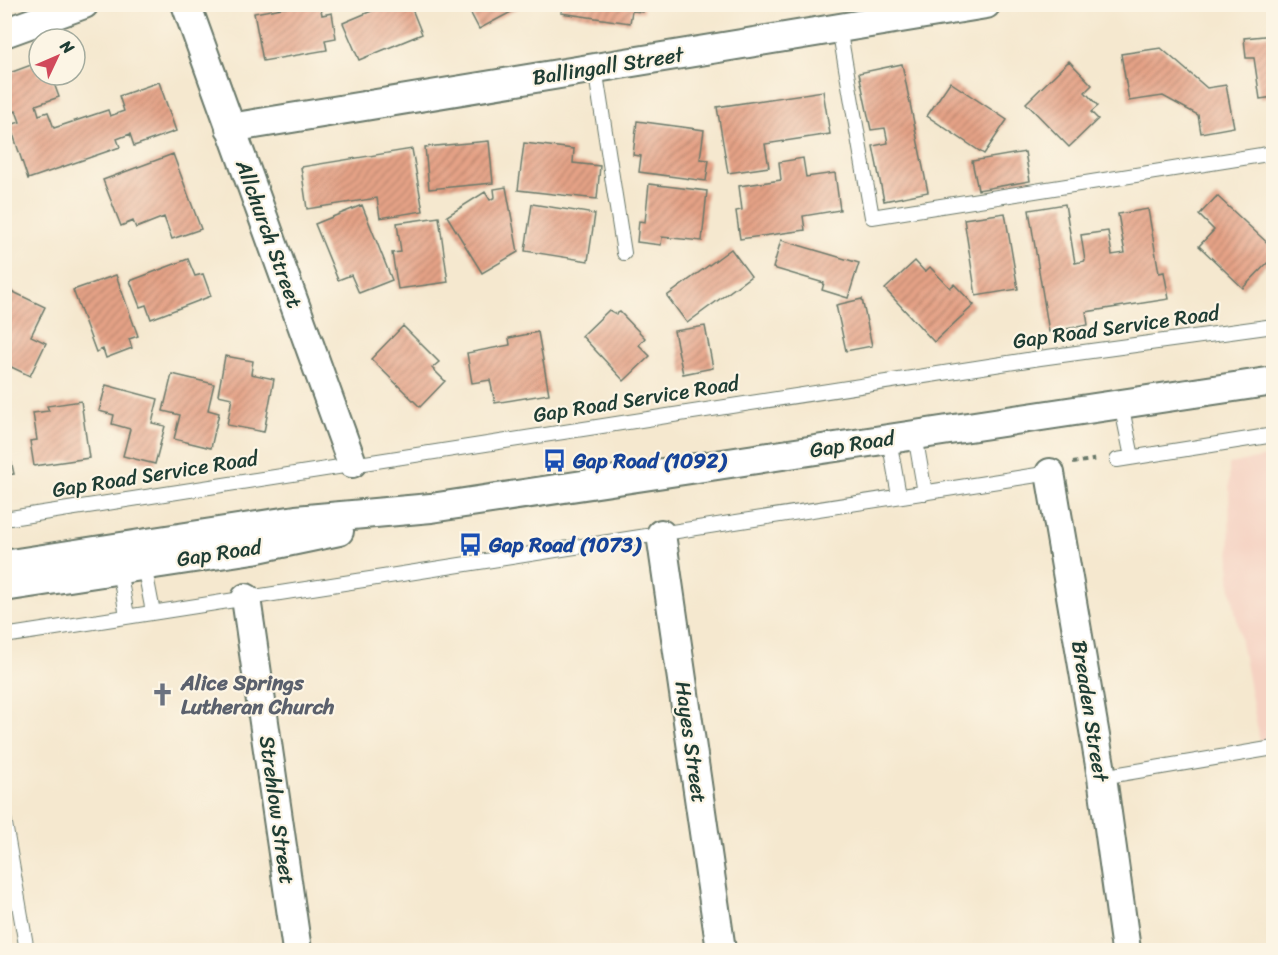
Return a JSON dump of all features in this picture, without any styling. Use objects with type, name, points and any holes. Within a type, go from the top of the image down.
[{"type":"street","points":[[4,33],[84,4]]},
{"type":"street","name":"Allchurch Street","points":[[186,4],[352,464]]},
{"type":"street","name":"Ballingall Street","points":[[230,128],[986,4]]},
{"type":"street","name":"Gap Road","points":[[4,587],[296,520],[431,508],[1274,381]]},
{"type":"street","name":"Breaden Street","points":[[1050,473],[1101,777],[1126,951]]},
{"type":"street","name":"Hayes Street","points":[[661,534],[721,951]]},
{"type":"street","name":"Gap Road","points":[[4,565],[130,557]]},
{"type":"street","name":"Strehlow Street","points":[[246,598],[297,951]]},
{"type":"lane","points":[[839,28],[872,217],[1274,153]]},
{"type":"lane","points":[[595,68],[624,253]]},
{"type":"lane","name":"Gap Road Service Road","points":[[4,519],[1040,358],[1274,326]]},
{"type":"lane","points":[[1121,404],[1132,457]]},
{"type":"lane","points":[[1117,460],[1274,435]]},
{"type":"lane","points":[[902,437],[926,493]]},
{"type":"lane","points":[[899,496],[902,437]]},
{"type":"lane","points":[[4,636],[1050,473]]},
{"type":"lane","points":[[130,557],[153,612]]},
{"type":"lane","points":[[127,616],[130,557]]},
{"type":"lane","points":[[1101,777],[1274,748]]},
{"type":"lane","points":[[4,818],[26,945]]},
{"type":"path","points":[[1050,473],[1049,468],[1115,456],[1117,460]]},
{"type":"shaded area","points":[[1273,456],[1274,745],[1261,747],[1230,584],[1229,464]]},
{"type":"building","points":[[305,4],[320,4],[322,15],[332,13],[336,38],[325,40],[327,50],[263,61],[254,13]]},
{"type":"building","points":[[388,4],[410,4],[422,34],[359,60],[343,23]]},
{"type":"building","points":[[466,4],[526,4],[479,29]]},
{"type":"building","points":[[562,4],[644,4],[643,12],[632,11],[630,23],[561,13]]},
{"type":"building","points":[[1274,35],[1274,97],[1260,99],[1254,58],[1246,58],[1244,38]]},
{"type":"building","points":[[1161,48],[1207,88],[1226,85],[1234,127],[1201,133],[1198,115],[1163,96],[1129,101],[1121,54]]},
{"type":"building","points":[[1069,61],[1092,85],[1085,92],[1098,106],[1091,112],[1098,119],[1069,147],[1026,103]]},
{"type":"building","points":[[902,64],[928,192],[884,201],[873,146],[888,143],[885,128],[871,130],[859,73]]},
{"type":"building","points":[[27,66],[27,87],[55,87],[59,97],[36,105],[39,115],[48,112],[54,128],[108,110],[110,116],[124,111],[119,96],[159,82],[176,131],[134,146],[130,134],[117,139],[120,147],[28,179],[10,125],[20,122],[16,111],[7,115],[4,107],[4,75]]},
{"type":"building","points":[[950,82],[1007,120],[984,154],[927,116]]},
{"type":"building","points":[[823,91],[830,134],[765,144],[769,167],[728,173],[717,107]]},
{"type":"building","points":[[637,121],[704,130],[700,159],[709,160],[706,181],[639,172],[641,156],[633,155]]},
{"type":"building","points":[[489,141],[493,183],[429,189],[425,147]]},
{"type":"building","points":[[524,143],[574,149],[573,163],[600,166],[597,199],[518,190]]},
{"type":"building","points":[[412,149],[423,211],[380,218],[377,198],[307,209],[301,167]]},
{"type":"building","points":[[1025,152],[1030,181],[978,190],[972,161]]},
{"type":"building","points":[[173,154],[201,229],[172,239],[164,217],[136,228],[133,221],[121,226],[103,180]]},
{"type":"building","points":[[803,158],[806,177],[835,173],[840,210],[803,216],[805,230],[740,239],[736,211],[742,210],[739,186],[781,180],[779,162]]},
{"type":"building","points":[[649,184],[707,191],[702,241],[662,237],[661,245],[637,242],[639,221],[645,222]]},
{"type":"building","points":[[506,187],[518,252],[482,273],[447,216],[485,192],[490,200],[495,197],[494,189]]},
{"type":"building","points":[[1217,196],[1274,249],[1274,256],[1243,288],[1199,246],[1214,230],[1199,215]]},
{"type":"building","points":[[532,204],[595,214],[588,261],[525,251]]},
{"type":"building","points":[[1065,204],[1075,263],[1085,261],[1081,235],[1108,231],[1112,255],[1125,253],[1118,214],[1148,209],[1159,273],[1164,272],[1169,299],[1086,312],[1088,325],[1049,332],[1029,210]]},
{"type":"building","points":[[4,205],[11,231],[4,233]]},
{"type":"building","points":[[362,205],[392,280],[359,293],[351,275],[338,280],[315,224]]},
{"type":"building","points":[[1005,213],[1018,289],[976,296],[964,219]]},
{"type":"building","points":[[439,217],[448,282],[398,289],[392,253],[401,252],[397,223]]},
{"type":"building","points":[[781,240],[859,263],[848,298],[822,290],[824,283],[773,268]]},
{"type":"building","points":[[731,249],[751,276],[687,323],[667,296]]},
{"type":"building","points":[[188,259],[195,276],[203,274],[211,296],[151,319],[146,305],[140,307],[130,281]]},
{"type":"building","points":[[915,261],[925,272],[930,267],[950,288],[954,284],[974,305],[934,342],[885,289]]},
{"type":"building","points":[[116,275],[138,336],[129,339],[132,348],[106,358],[103,349],[96,352],[73,290]]},
{"type":"building","points":[[5,288],[45,307],[31,336],[46,343],[30,376],[5,364]]},
{"type":"building","points":[[862,299],[872,346],[846,351],[836,305]]},
{"type":"building","points":[[609,310],[616,314],[620,312],[645,338],[639,345],[650,356],[624,381],[582,336]]},
{"type":"building","points":[[403,326],[439,362],[432,368],[445,381],[420,407],[371,359]]},
{"type":"building","points":[[705,326],[713,368],[683,374],[674,331]]},
{"type":"building","points":[[538,332],[549,394],[495,403],[490,380],[472,383],[467,353],[510,345],[509,338]]},
{"type":"building","points":[[225,356],[253,361],[251,374],[274,379],[264,432],[227,425],[232,398],[218,395]]},
{"type":"building","points":[[172,374],[214,384],[208,410],[219,413],[211,448],[174,439],[180,415],[163,411]]},
{"type":"building","points":[[106,385],[158,399],[152,423],[165,426],[155,464],[123,456],[130,429],[112,424],[114,415],[99,411]]},
{"type":"building","points":[[81,401],[89,458],[34,466],[30,441],[37,440],[33,413],[49,411],[47,406]]},
{"type":"building","points":[[4,428],[14,474],[4,475]]},
{"type":"place","name":"Gap Road (1092)","points":[[555,461]]},
{"type":"place","name":"Gap Road (1073)","points":[[471,545]]},
{"type":"place","name":"Alice Springs Lutheran Church","points":[[163,695]]}]
